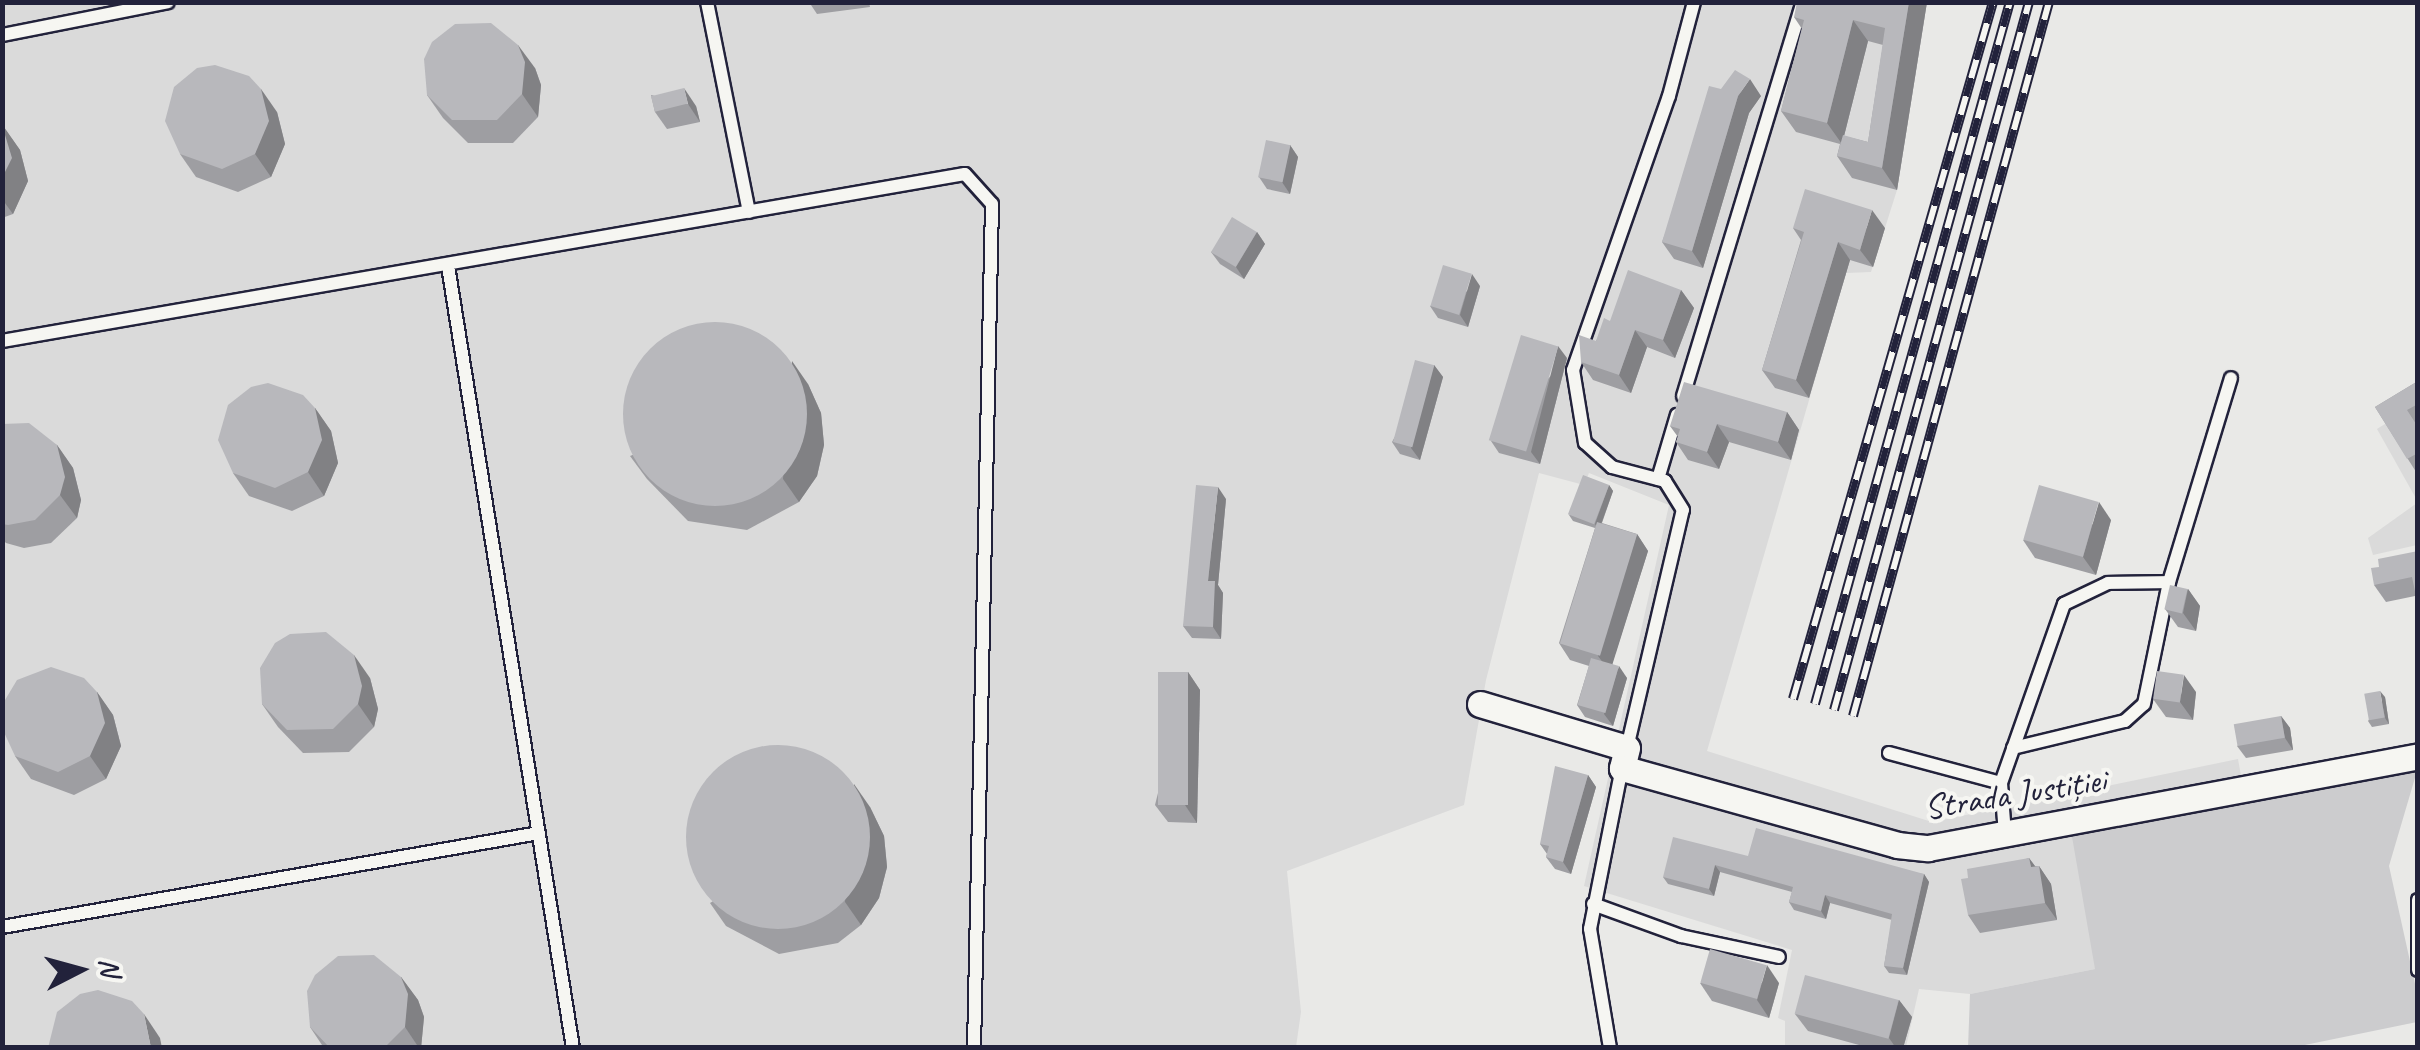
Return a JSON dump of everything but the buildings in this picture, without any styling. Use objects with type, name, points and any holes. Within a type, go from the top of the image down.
[{"type":"street","name":"Strada Justiției","points":[[1480,704],[1625,758],[1897,845],[1928,848],[2418,756]]},
{"type":"lane","points":[[2,35],[168,2]]},
{"type":"lane","points":[[707,2],[749,212]]},
{"type":"lane","points":[[1610,1048],[1590,928],[1593,904],[1683,510],[1658,479],[1612,467],[1585,443],[1573,370],[1669,96],[1694,2]]},
{"type":"lane","points":[[1658,479],[1803,2]]},
{"type":"lane","points":[[2,341],[965,174],[992,204],[974,1048]]},
{"type":"lane","points":[[448,266],[573,1048]]},
{"type":"lane","points":[[2013,748],[2124,720],[2144,704],[2168,582],[2231,378]]},
{"type":"lane","points":[[2005,834],[2000,782],[2064,604],[2108,583],[2168,582]]},
{"type":"lane","points":[[1888,753],[2000,782]]},
{"type":"lane","points":[[2,927],[539,833]]},
{"type":"lane","points":[[2418,900],[2418,970]]},
{"type":"lane","points":[[1593,904],[1681,936],[1779,957]]},
{"type":"shaded area","points":[[2,3],[1927,3],[1897,190],[1871,272],[1846,273],[1707,751],[1932,822],[2238,759],[2245,798],[2095,969],[1970,994],[1919,989],[1906,1047],[1785,1047],[1785,1021],[1778,1018],[1792,950],[1584,886],[1669,505],[1589,473],[1584,485],[1539,473],[1486,680],[1464,805],[1287,871],[1301,1012],[1296,1047],[3,1047]]},
{"type":"shaded area","points":[[2418,403],[2418,502],[2377,429]]},
{"type":"shaded area","points":[[2417,503],[2417,545],[2373,555],[2368,538]]},
{"type":"shaded area","points":[[2417,771],[2389,866],[2417,993],[2417,1022],[2295,1047],[1968,1048],[1970,994],[2095,969],[2071,831]]},
{"type":"railway","points":[[1793,699],[1993,2]]},
{"type":"railway","points":[[1815,704],[2010,2]]},
{"type":"railway","points":[[1834,710],[2029,2]]},
{"type":"railway","points":[[1853,716],[2049,2]]}]
